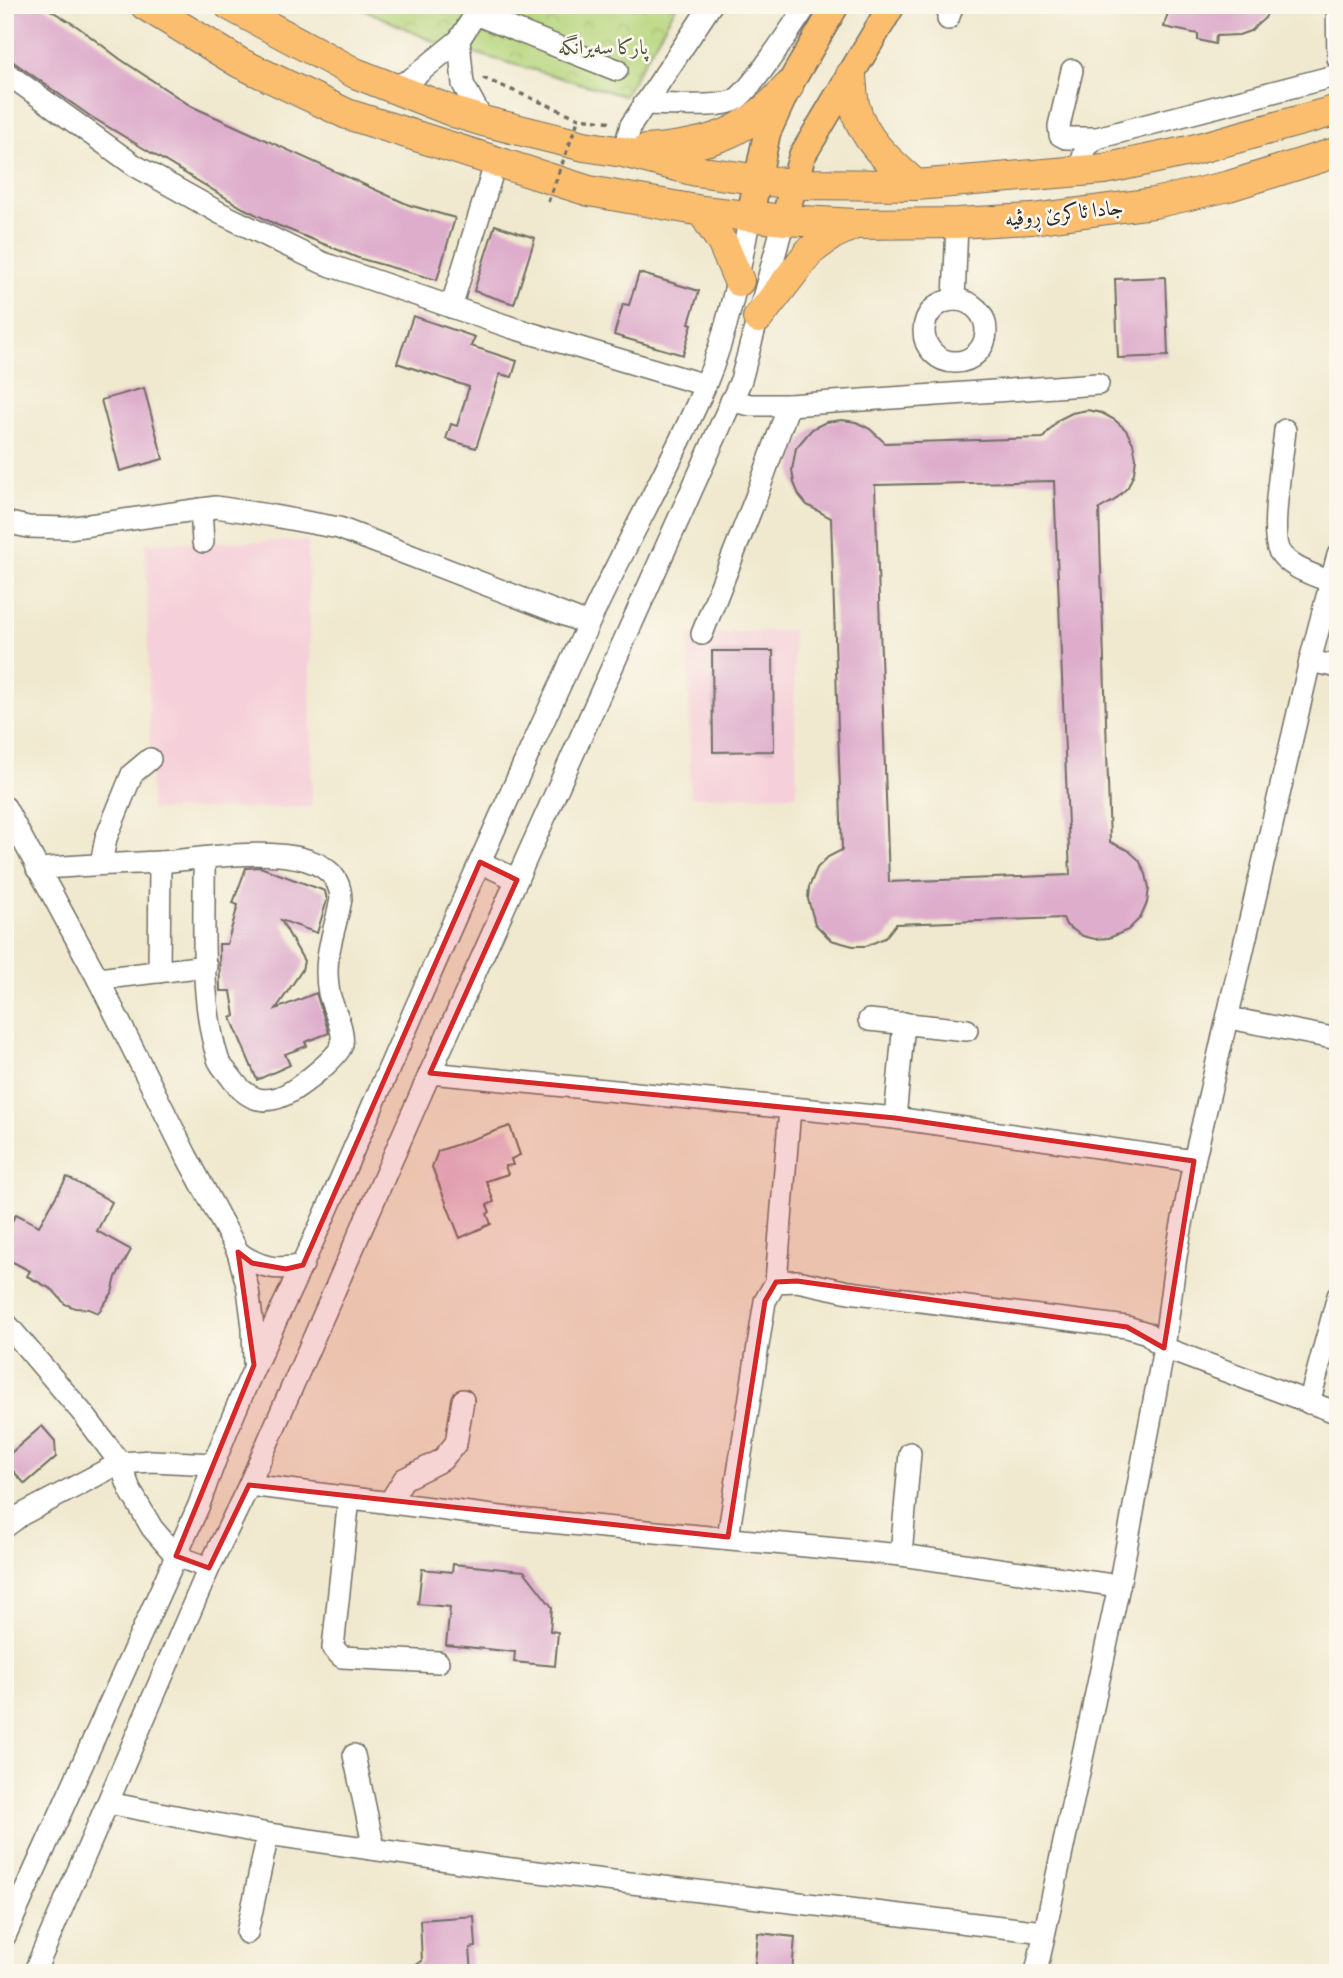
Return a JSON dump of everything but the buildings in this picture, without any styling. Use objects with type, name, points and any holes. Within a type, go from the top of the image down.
[{"type":"highway","name":"جادا ئاکرێ ڕوڤیە","points":[[145,5],[240,63],[347,114],[589,191],[702,211],[856,224],[1032,219],[1154,202],[1229,186],[1338,152]]},
{"type":"highway","points":[[229,5],[345,68],[393,87],[484,121],[584,146],[622,152],[688,147],[719,138],[753,120],[772,105],[788,87]]},
{"type":"highway","points":[[851,75],[855,107],[867,135],[883,156],[916,185]]},
{"type":"highway","name":"جادا ئاکرێ ڕوڤیە","points":[[622,152],[696,171],[792,184],[916,185],[1104,169],[1189,151],[1338,110]]},
{"type":"highway","points":[[702,211],[723,244],[739,281]]},
{"type":"highway","points":[[758,318],[810,251],[833,234],[856,224]]},
{"type":"main road","points":[[750,216],[767,133],[788,87],[836,5]]},
{"type":"main road","points":[[784,220],[802,156],[892,5]]},
{"type":"street","points":[[622,152],[631,125],[711,5]]},
{"type":"street","points":[[644,104],[721,105],[734,101],[749,86],[807,5]]},
{"type":"street","points":[[1336,5],[1338,58]]},
{"type":"street","points":[[393,87],[410,80],[460,40],[478,10],[617,70]]},
{"type":"street","points":[[460,40],[463,84],[484,121]]},
{"type":"street","points":[[1072,70],[1059,126],[1060,135],[1066,138],[1097,138],[1338,75]]},
{"type":"street","points":[[5,72],[134,165],[220,213],[323,263],[513,328],[705,386]]},
{"type":"street","points":[[1079,171],[1086,147],[1097,138]]},
{"type":"street","points":[[451,307],[496,161]]},
{"type":"street","points":[[5,1936],[199,1505],[254,1365],[303,1265],[480,862],[588,624],[705,386],[739,281],[750,216]]},
{"type":"street","points":[[34,1973],[209,1569],[249,1485],[430,1073],[517,880],[741,403],[741,380],[784,220]]},
{"type":"street","points":[[954,300],[957,223]]},
{"type":"street","points":[[954,300],[964,301],[980,312],[986,330],[985,340],[974,356],[956,362],[945,361],[928,348],[924,337],[927,316],[943,302],[954,300]]},
{"type":"street","points":[[956,362],[957,393]]},
{"type":"street","points":[[741,403],[789,405],[1098,384]]},
{"type":"street","points":[[741,403],[779,433]]},
{"type":"street","points":[[702,634],[789,405]]},
{"type":"street","points":[[1285,430],[1275,533],[1279,550],[1291,563],[1331,582]]},
{"type":"street","points":[[5,522],[28,527],[68,528],[216,507],[339,528],[588,624]]},
{"type":"street","points":[[201,509],[204,542]]},
{"type":"street","points":[[1036,1973],[1119,1586],[1164,1348],[1176,1256],[1194,1161],[1310,661],[1338,555]]},
{"type":"street","points":[[1310,661],[1338,667]]},
{"type":"street","points":[[101,864],[106,838],[132,774],[150,759]]},
{"type":"street","points":[[5,807],[13,843],[37,869],[98,979],[238,1252],[249,1302],[254,1365]]},
{"type":"street","points":[[37,869],[261,853],[290,856],[310,862],[336,880],[341,899],[328,951],[329,992],[342,1045],[337,1054],[297,1088],[277,1100],[258,1099],[239,1090],[219,1062],[209,1020],[204,858]]},
{"type":"street","points":[[159,972],[160,862]]},
{"type":"street","points":[[480,862],[517,880]]},
{"type":"street","points":[[98,979],[206,966]]},
{"type":"street","points":[[1228,1018],[1338,1039]]},
{"type":"street","points":[[869,1020],[967,1030]]},
{"type":"street","points":[[895,1118],[904,1023]]},
{"type":"street","points":[[430,1073],[895,1118],[1194,1161]]},
{"type":"street","points":[[728,1537],[765,1301],[776,1282],[790,1108]]},
{"type":"street","points":[[238,1252],[252,1263],[268,1268],[286,1269],[303,1265]]},
{"type":"street","points":[[776,1282],[797,1281],[849,1292],[1127,1326],[1147,1333],[1164,1348],[1338,1413]]},
{"type":"street","points":[[1309,1403],[1338,1296]]},
{"type":"street","points":[[5,1322],[85,1416],[120,1463],[130,1490],[152,1528],[176,1556],[209,1569]]},
{"type":"street","points":[[389,1503],[404,1479],[442,1460],[456,1443],[463,1400]]},
{"type":"street","points":[[901,1555],[910,1452]]},
{"type":"street","points":[[5,1527],[21,1515],[120,1463],[152,1461],[213,1464]]},
{"type":"street","points":[[249,1485],[519,1518],[901,1555],[1119,1586]]},
{"type":"street","points":[[349,1498],[333,1648],[342,1657],[438,1662]]},
{"type":"street","points":[[354,1755],[374,1849]]},
{"type":"street","points":[[108,1803],[268,1834],[496,1867],[1044,1933]]},
{"type":"street","points":[[247,1933],[268,1834]]},
{"type":"path","points":[[461,69],[579,118],[608,121]]},
{"type":"path","points":[[548,202],[579,118]]},
{"type":"highlighted area","points":[[480,862],[517,880],[430,1073],[895,1118],[1194,1161],[1164,1348],[1127,1327],[797,1281],[776,1282],[765,1301],[728,1537],[249,1485],[209,1568],[176,1556],[254,1365],[238,1252],[252,1263],[286,1269],[303,1265]]},
{"type":"shaded area","points":[[308,541],[312,807],[151,810],[146,543]]},
{"type":"shaded area","points":[[793,630],[797,795],[690,797],[689,635]]},
{"type":"green space","name":"پارکا سەیرانگه","points":[[355,5],[677,5],[624,96],[432,41]]}]
